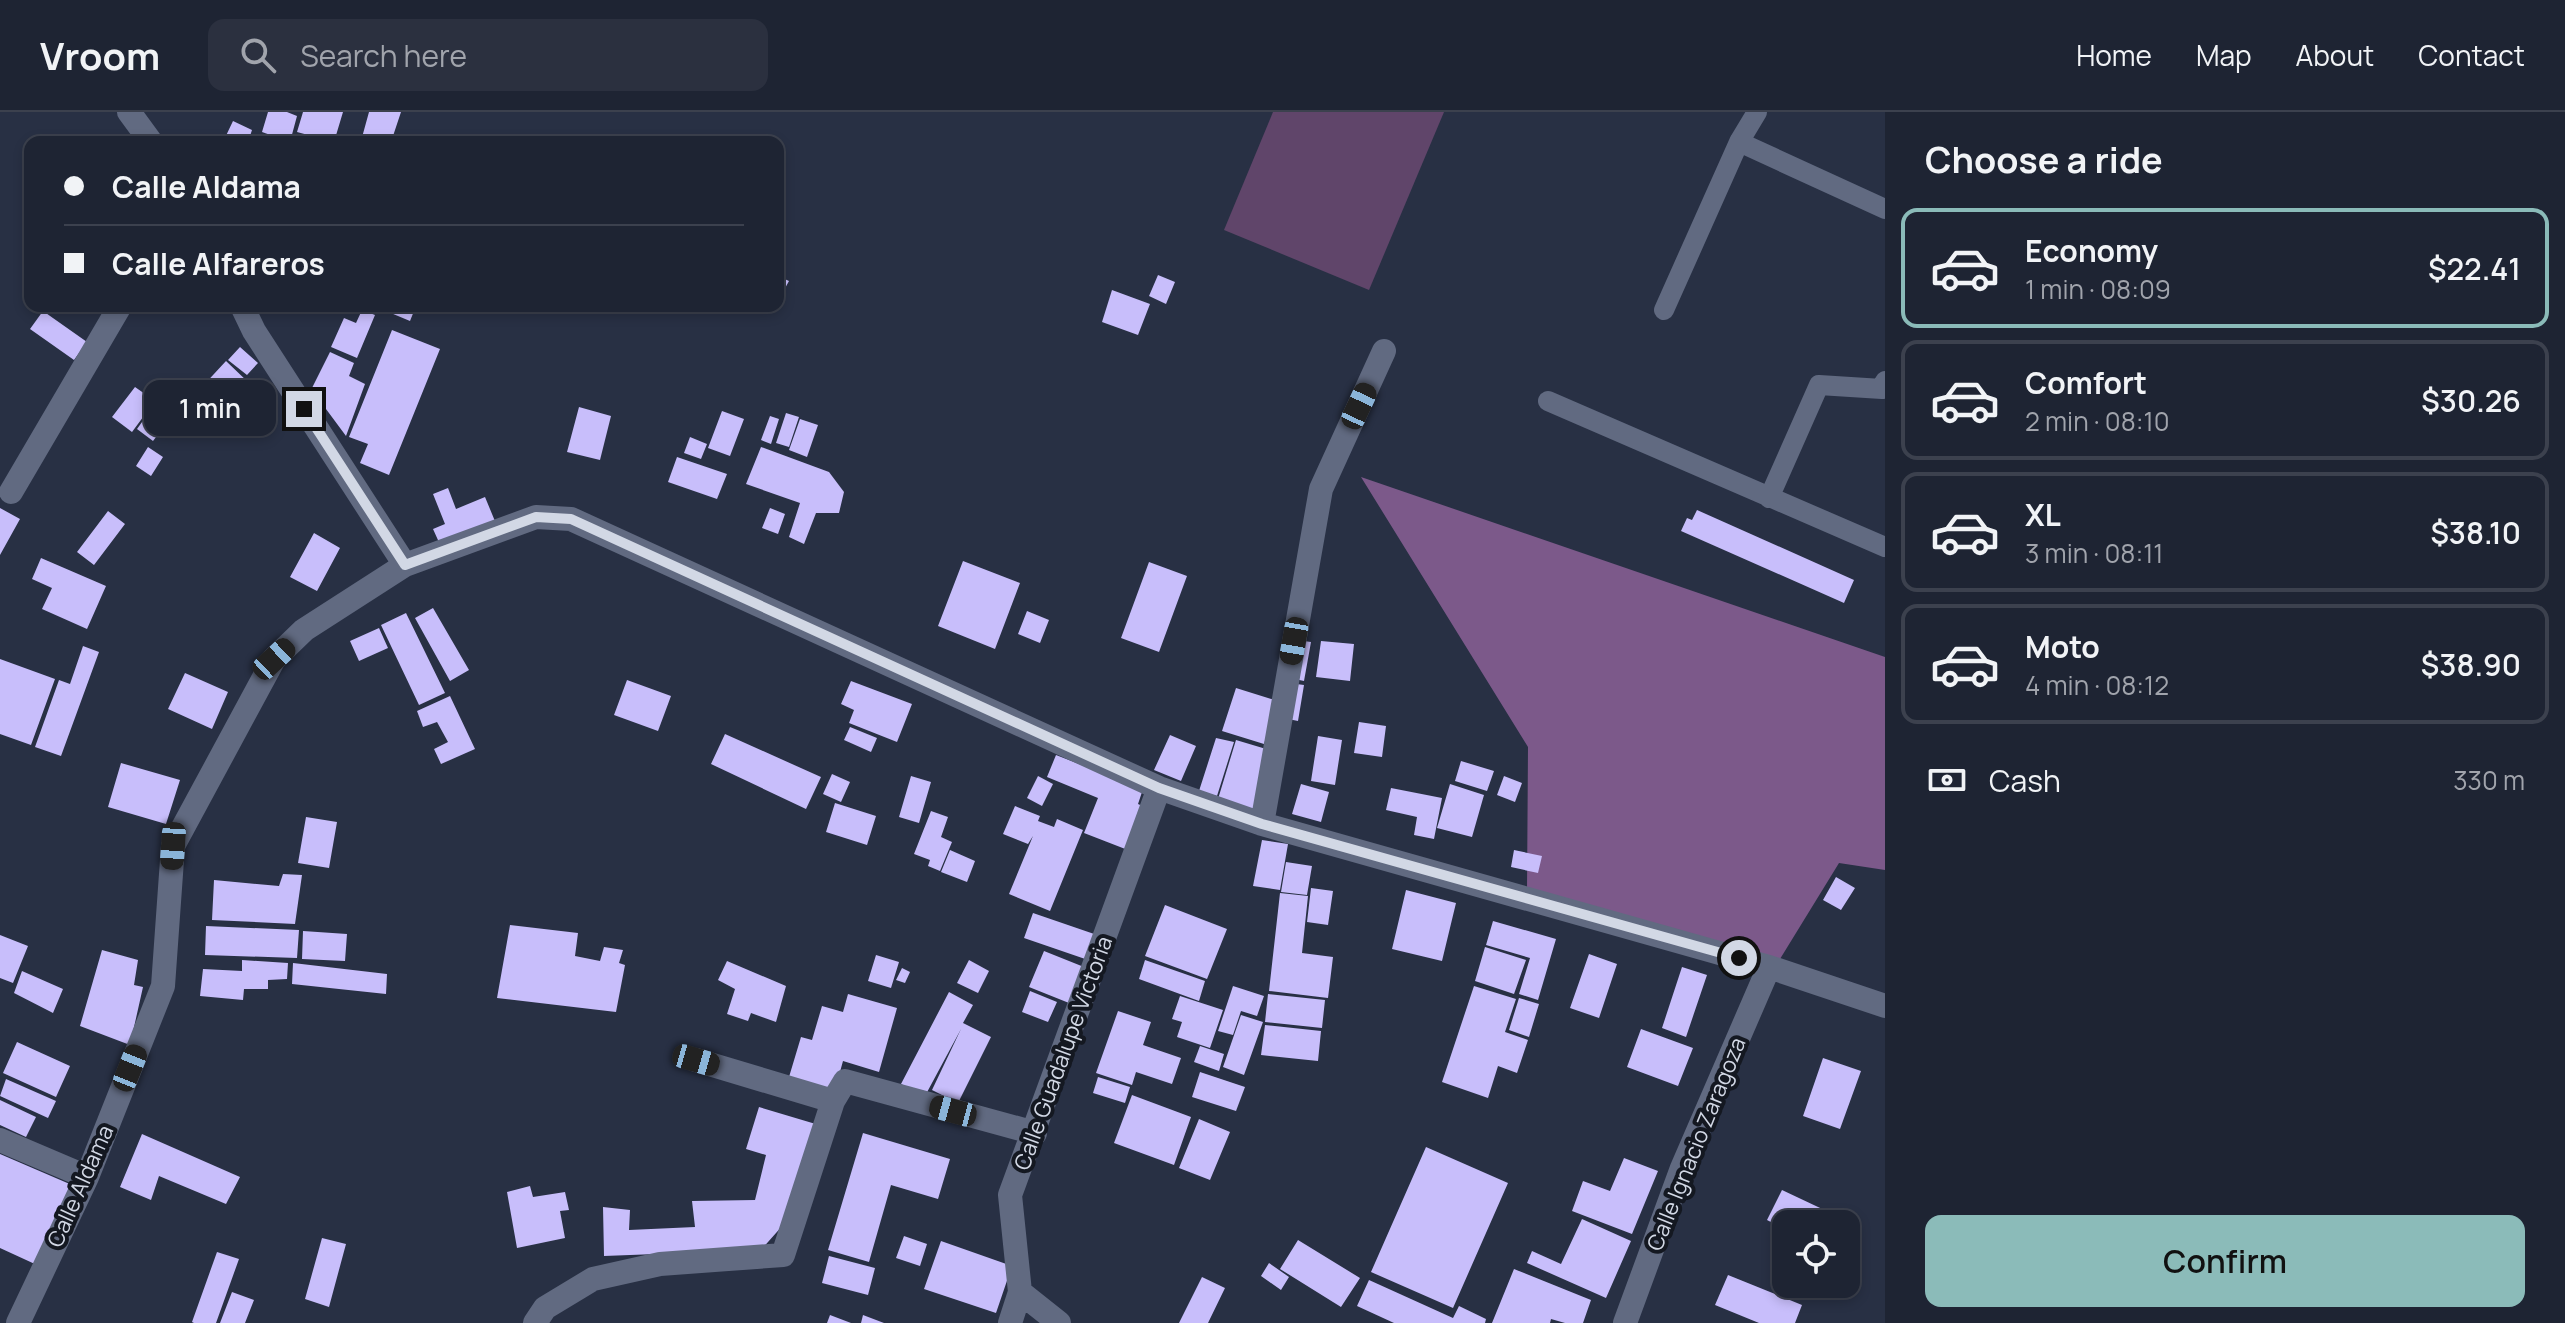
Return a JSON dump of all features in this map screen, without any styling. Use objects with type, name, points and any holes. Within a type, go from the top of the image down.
[{"type":"street","points":[[135,115],[147,136]]},
{"type":"street","points":[[11,492],[116,312]]},
{"type":"street","points":[[245,312],[254,331],[405,565]]},
{"type":"street","points":[[1262,824],[1321,489],[1384,351]]},
{"type":"street","name":"Calle Aldama","points":[[18,1323],[87,1177],[163,986],[173,846],[274,659],[304,630],[405,565],[536,517],[571,519],[1159,788],[1262,824],[1769,967],[1885,1006]]},
{"type":"street","name":"Calle Guadalupe Victoria","points":[[1010,1323],[1020,1292],[1010,1195],[1159,788]]},
{"type":"street","name":"Calle Ignacio Zaragoza","points":[[1625,1323],[1682,1168],[1769,967]]},
{"type":"street","points":[[696,1060],[833,1101]]},
{"type":"street","points":[[535,1323],[545,1308],[593,1279],[660,1264],[783,1255],[833,1101],[845,1081],[1035,1133]]},
{"type":"street","points":[[0,1140],[87,1177]]},
{"type":"street","points":[[1020,1292],[1059,1323]]},
{"type":"lane","points":[[1664,310],[1739,142],[1757,112]]},
{"type":"lane","points":[[1739,142],[1885,209]]},
{"type":"lane","points":[[1769,498],[1819,385],[1882,389],[1885,381]]},
{"type":"lane","points":[[1548,401],[1885,547]]},
{"type":"shaded area","points":[[1273,112],[1444,112],[1369,290],[1224,230]]},
{"type":"shaded area","points":[[1361,477],[1885,657],[1885,870],[1839,863],[1780,959],[1527,891],[1528,747]]},
{"type":"building","points":[[268,112],[287,112],[297,116],[292,136],[273,136],[262,132]]},
{"type":"building","points":[[303,112],[343,112],[336,136],[312,136],[297,132]]},
{"type":"building","points":[[369,112],[401,112],[393,136],[362,136]]},
{"type":"building","points":[[233,121],[252,130],[250,136],[226,136]]},
{"type":"building","points":[[1158,275],[1175,282],[1166,304],[1149,296]]},
{"type":"building","points":[[1112,290],[1150,304],[1138,335],[1102,322]]},
{"type":"building","points":[[44,312],[87,342],[74,360],[30,329]]},
{"type":"building","points":[[361,312],[375,315],[357,358],[331,347],[344,318],[356,323]]},
{"type":"building","points":[[388,312],[414,312],[410,321]]},
{"type":"building","points":[[392,330],[440,349],[389,475],[360,463],[368,444],[349,437]]},
{"type":"building","points":[[240,347],[258,363],[247,375],[228,360]]},
{"type":"building","points":[[330,352],[354,363],[349,376],[365,384],[346,436],[326,409],[311,397],[312,388]]},
{"type":"building","points":[[226,361],[249,383],[198,436],[176,415]]},
{"type":"building","points":[[135,387],[155,401],[132,432],[112,417]]},
{"type":"building","points":[[579,407],[611,416],[600,460],[567,452]]},
{"type":"building","points":[[152,408],[169,420],[153,441],[137,429]]},
{"type":"building","points":[[722,411],[744,419],[730,456],[708,448]]},
{"type":"building","points":[[786,413],[799,417],[789,447],[776,443]]},
{"type":"building","points":[[770,416],[779,419],[771,444],[761,440]]},
{"type":"building","points":[[800,419],[818,425],[807,457],[789,450]]},
{"type":"building","points":[[690,437],[707,444],[701,459],[684,453]]},
{"type":"building","points":[[148,447],[163,457],[151,476],[136,466]]},
{"type":"building","points":[[761,447],[829,472],[844,492],[839,513],[816,513],[804,544],[789,537],[800,503],[746,484]]},
{"type":"building","points":[[677,457],[727,474],[717,499],[668,482]]},
{"type":"building","points":[[448,488],[456,509],[485,497],[497,526],[442,549],[433,529],[445,524],[433,494]]},
{"type":"building","points":[[0,508],[20,519],[0,555]]},
{"type":"building","points":[[770,508],[785,514],[778,534],[762,528]]},
{"type":"building","points":[[1697,510],[1854,580],[1844,603],[1681,531],[1687,518],[1692,520]]},
{"type":"building","points":[[108,511],[125,524],[94,565],[77,552]]},
{"type":"building","points":[[314,533],[340,548],[317,591],[290,577]]},
{"type":"building","points":[[41,558],[106,586],[87,629],[42,609],[52,588],[32,579]]},
{"type":"building","points":[[963,561],[1020,583],[995,649],[938,626]]},
{"type":"building","points":[[1149,562],[1187,576],[1159,652],[1121,638]]},
{"type":"building","points":[[433,608],[469,670],[450,681],[415,618]]},
{"type":"building","points":[[1027,611],[1049,620],[1040,643],[1018,634]]},
{"type":"building","points":[[406,613],[445,693],[419,705],[381,625]]},
{"type":"building","points":[[379,628],[388,648],[359,661],[350,641]]},
{"type":"building","points":[[1297,640],[1311,642],[1304,681],[1290,678]]},
{"type":"building","points":[[1321,641],[1354,644],[1350,681],[1316,677]]},
{"type":"building","points":[[83,646],[99,652],[61,756],[35,747],[59,680],[70,684]]},
{"type":"building","points":[[0,659],[55,679],[31,745],[0,734]]},
{"type":"building","points":[[185,673],[228,692],[212,729],[168,709]]},
{"type":"building","points":[[627,680],[671,696],[658,731],[614,715]]},
{"type":"building","points":[[851,681],[912,704],[897,742],[849,723],[854,710],[841,704]]},
{"type":"building","points":[[1289,683],[1304,685],[1298,721],[1283,718]]},
{"type":"building","points":[[1236,688],[1278,701],[1264,744],[1222,731]]},
{"type":"building","points":[[450,696],[475,749],[441,764],[434,749],[448,742],[437,722],[423,727],[417,711]]},
{"type":"building","points":[[1359,722],[1386,726],[1382,757],[1354,753]]},
{"type":"building","points":[[850,727],[877,738],[871,752],[844,740]]},
{"type":"building","points":[[725,734],[821,777],[806,809],[711,764]]},
{"type":"building","points":[[1170,735],[1196,746],[1181,781],[1154,770]]},
{"type":"building","points":[[1318,736],[1342,740],[1335,785],[1311,781]]},
{"type":"building","points":[[1216,738],[1234,742],[1217,796],[1199,791]]},
{"type":"building","points":[[1236,740],[1273,751],[1263,813],[1218,799]]},
{"type":"building","points":[[1056,755],[1143,789],[1138,804],[1149,809],[1133,852],[1084,833],[1098,798],[1047,777]]},
{"type":"building","points":[[1461,761],[1494,771],[1487,791],[1455,781]]},
{"type":"building","points":[[121,763],[180,780],[166,824],[108,807]]},
{"type":"building","points":[[832,774],[850,782],[841,802],[823,794]]},
{"type":"building","points":[[911,776],[931,782],[919,823],[899,817]]},
{"type":"building","points":[[1038,776],[1053,784],[1042,806],[1027,798]]},
{"type":"building","points":[[1504,776],[1522,783],[1515,802],[1497,795]]},
{"type":"building","points":[[1301,784],[1329,792],[1321,822],[1292,814]]},
{"type":"building","points":[[1450,784],[1484,795],[1472,837],[1437,828]]},
{"type":"building","points":[[1391,788],[1442,798],[1434,839],[1414,835],[1417,817],[1386,810]]},
{"type":"building","points":[[835,803],[876,816],[867,845],[826,832]]},
{"type":"building","points":[[1015,806],[1040,816],[1038,821],[1054,827],[1057,819],[1083,830],[1050,911],[1009,894],[1033,836],[1028,844],[1003,834]]},
{"type":"building","points":[[931,811],[948,817],[941,837],[952,842],[940,871],[928,866],[930,860],[914,854]]},
{"type":"building","points":[[306,817],[337,822],[329,868],[298,863]]},
{"type":"building","points":[[1262,840],[1288,844],[1280,890],[1253,886]]},
{"type":"building","points":[[950,850],[975,861],[967,882],[941,872]]},
{"type":"building","points":[[1514,850],[1542,856],[1538,873],[1511,867]]},
{"type":"building","points":[[1286,862],[1312,866],[1307,895],[1281,892]]},
{"type":"building","points":[[283,874],[302,875],[295,924],[212,920],[214,880],[279,886]]},
{"type":"building","points":[[1836,877],[1855,888],[1841,910],[1823,900]]},
{"type":"building","points":[[1311,888],[1333,891],[1328,925],[1307,922]]},
{"type":"building","points":[[1406,890],[1456,903],[1442,961],[1392,949]]},
{"type":"building","points":[[1280,893],[1308,896],[1302,953],[1333,957],[1328,998],[1269,991]]},
{"type":"building","points":[[1165,905],[1227,929],[1207,979],[1145,956]]},
{"type":"building","points":[[1033,913],[1100,936],[1091,961],[1024,938]]},
{"type":"building","points":[[1493,921],[1556,939],[1538,1000],[1519,994],[1530,958],[1486,945]]},
{"type":"building","points":[[510,925],[578,933],[575,956],[600,961],[604,947],[623,950],[619,963],[625,965],[616,1012],[497,998]]},
{"type":"building","points":[[206,926],[299,930],[297,958],[205,955]]},
{"type":"building","points":[[303,931],[347,934],[345,961],[302,959]]},
{"type":"building","points":[[0,935],[28,946],[13,983],[0,978]]},
{"type":"building","points":[[1485,947],[1526,960],[1514,994],[1475,981]]},
{"type":"building","points":[[102,950],[138,960],[134,985],[143,987],[130,1045],[80,1026]]},
{"type":"building","points":[[1044,951],[1089,969],[1074,1005],[1029,987]]},
{"type":"building","points":[[1589,954],[1617,964],[1599,1018],[1570,1008]]},
{"type":"building","points":[[876,955],[899,962],[891,988],[868,981]]},
{"type":"building","points":[[242,960],[288,963],[287,979],[268,980],[268,989],[244,989],[243,1000],[200,996],[203,969],[242,971]]},
{"type":"building","points":[[969,960],[989,971],[978,993],[957,983]]},
{"type":"building","points":[[1145,960],[1205,981],[1199,1001],[1139,979]]},
{"type":"building","points":[[727,961],[786,986],[776,1022],[751,1013],[748,1021],[727,1014],[735,989],[718,980]]},
{"type":"building","points":[[293,963],[387,974],[386,994],[292,984]]},
{"type":"building","points":[[1682,967],[1707,975],[1686,1037],[1662,1028]]},
{"type":"building","points":[[902,968],[910,972],[905,983],[896,980]]},
{"type":"building","points":[[22,971],[63,989],[53,1013],[14,993]]},
{"type":"building","points":[[1233,986],[1264,996],[1257,1016],[1241,1011],[1233,1035],[1218,1031]]},
{"type":"building","points":[[1474,986],[1516,999],[1505,1032],[1528,1040],[1517,1073],[1498,1066],[1488,1098],[1442,1082]]},
{"type":"building","points":[[1030,991],[1057,1002],[1048,1022],[1022,1012]]},
{"type":"building","points":[[949,992],[973,1005],[963,1023],[991,1037],[958,1103],[932,1090],[961,1029],[925,1096],[901,1084]]},
{"type":"building","points":[[848,994],[897,1008],[879,1072],[843,1061],[835,1090],[789,1077],[801,1037],[812,1040],[822,1006],[843,1012]]},
{"type":"building","points":[[1268,994],[1325,1000],[1322,1028],[1265,1022]]},
{"type":"building","points":[[1180,996],[1223,1010],[1210,1048],[1177,1037],[1182,1022],[1172,1019]]},
{"type":"building","points":[[1519,998],[1539,1004],[1529,1037],[1509,1030]]},
{"type":"building","points":[[1118,1011],[1151,1022],[1143,1045],[1181,1058],[1172,1084],[1136,1072],[1132,1085],[1096,1073]]},
{"type":"building","points":[[1241,1015],[1263,1022],[1244,1075],[1223,1067]]},
{"type":"building","points":[[1265,1025],[1321,1031],[1318,1061],[1261,1055]]},
{"type":"building","points":[[1641,1029],[1693,1048],[1678,1086],[1627,1067]]},
{"type":"building","points":[[17,1042],[70,1066],[56,1097],[3,1073]]},
{"type":"building","points":[[1200,1046],[1224,1054],[1219,1071],[1194,1062]]},
{"type":"building","points":[[1823,1058],[1861,1071],[1840,1129],[1803,1116]]},
{"type":"building","points":[[1200,1072],[1245,1087],[1236,1111],[1192,1097]]},
{"type":"building","points":[[1098,1077],[1130,1087],[1125,1103],[1093,1093]]},
{"type":"building","points":[[6,1079],[56,1101],[48,1118],[0,1096]]},
{"type":"building","points":[[1132,1095],[1191,1117],[1174,1165],[1114,1143]]},
{"type":"building","points":[[0,1100],[36,1117],[26,1137],[0,1125]]},
{"type":"building","points":[[759,1107],[819,1125],[792,1215],[761,1250],[604,1256],[603,1207],[630,1210],[629,1230],[695,1227],[692,1201],[755,1200],[766,1155],[746,1149]]},
{"type":"building","points":[[1199,1119],[1230,1132],[1210,1180],[1179,1168]]},
{"type":"building","points":[[863,1133],[950,1159],[938,1199],[891,1185],[869,1262],[828,1250]]},
{"type":"building","points":[[142,1134],[240,1177],[226,1204],[159,1176],[151,1200],[120,1187]]},
{"type":"building","points":[[1426,1147],[1508,1183],[1453,1308],[1371,1272]]},
{"type":"building","points":[[0,1154],[72,1185],[37,1265],[0,1248]]},
{"type":"building","points":[[1624,1158],[1658,1171],[1632,1234],[1572,1211],[1583,1181],[1610,1191]]},
{"type":"building","points":[[530,1186],[533,1197],[565,1192],[569,1210],[560,1211],[565,1238],[517,1248],[507,1192]]},
{"type":"building","points":[[1782,1190],[1824,1210],[1772,1210]]},
{"type":"building","points":[[1582,1219],[1631,1241],[1606,1298],[1527,1263],[1532,1251],[1561,1264]]},
{"type":"building","points":[[904,1236],[927,1244],[920,1266],[896,1258]]},
{"type":"building","points":[[322,1238],[346,1244],[329,1307],[305,1299]]},
{"type":"building","points":[[1298,1240],[1360,1278],[1341,1307],[1280,1269]]},
{"type":"building","points":[[941,1241],[1012,1266],[996,1313],[924,1289]]},
{"type":"building","points":[[217,1252],[239,1259],[216,1323],[194,1323],[192,1322]]},
{"type":"building","points":[[829,1256],[875,1268],[868,1295],[822,1283]]},
{"type":"building","points":[[1269,1263],[1289,1277],[1281,1290],[1261,1276]]},
{"type":"building","points":[[1514,1269],[1591,1300],[1583,1323],[1551,1319],[1550,1323],[1492,1323]]},
{"type":"building","points":[[1728,1275],[1772,1293],[1772,1298],[1785,1298],[1802,1305],[1795,1323],[1759,1323],[1715,1305]]},
{"type":"building","points":[[1202,1277],[1225,1288],[1208,1323],[1179,1323]]},
{"type":"building","points":[[1369,1280],[1453,1318],[1459,1306],[1486,1319],[1485,1323],[1394,1323],[1357,1306]]},
{"type":"building","points":[[232,1292],[254,1300],[245,1323],[220,1323]]},
{"type":"building","points":[[830,1315],[851,1323],[827,1323]]},
{"type":"building","points":[[863,1315],[884,1323],[861,1323]]},
{"type":"route","points":[[304,409],[405,565],[536,517],[571,519],[1159,788],[1262,824],[1739,958]]}]
